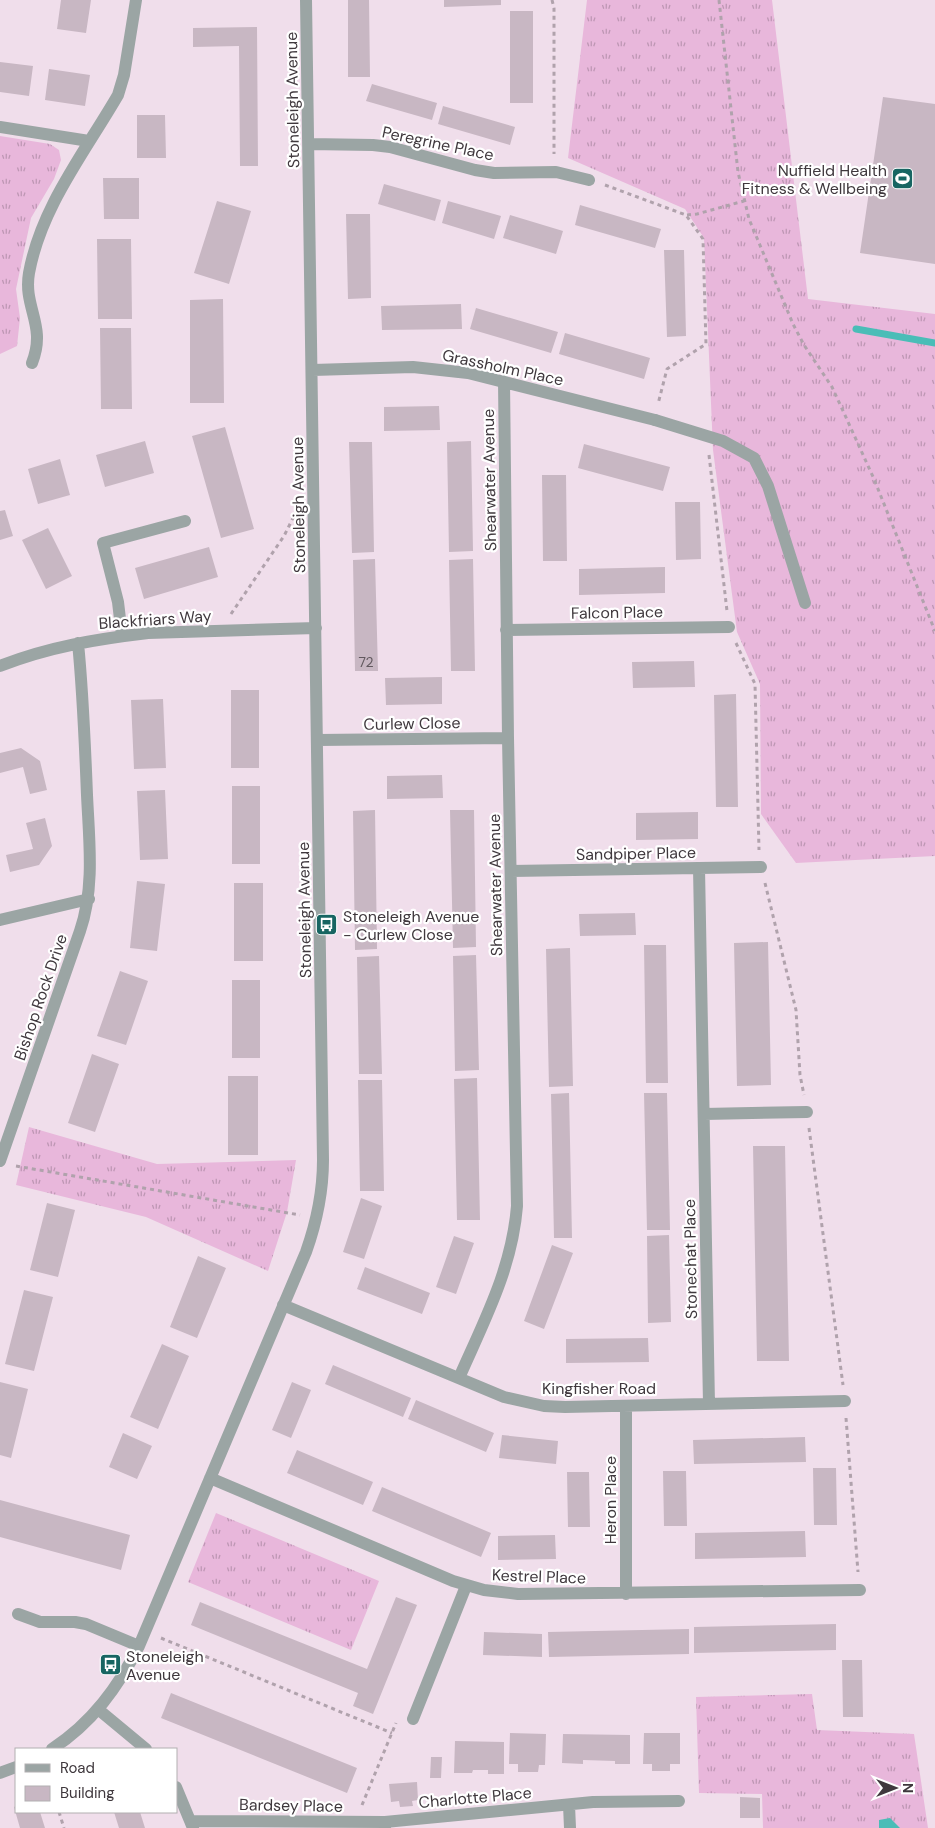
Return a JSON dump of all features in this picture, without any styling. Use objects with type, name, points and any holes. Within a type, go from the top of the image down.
[{"type":"street","points":[[32,363],[37,351],[38,334],[28,288],[29,273],[36,246],[48,214],[89,141],[115,100],[121,86],[136,0]]},
{"type":"street","name":"Stoneleigh Avenue","points":[[54,1748],[99,1710],[116,1687],[139,1646],[306,1252],[317,1218],[323,1183],[313,370],[306,0]]},
{"type":"street","points":[[0,127],[89,141]]},
{"type":"street","name":"Peregrine Place","points":[[309,144],[390,147],[475,170],[494,172],[556,172],[589,180]]},
{"type":"street","name":"Grassholm Place","points":[[313,370],[413,367],[468,373],[655,420],[723,441],[754,458],[768,486],[805,603]]},
{"type":"street","name":"Shearwater Avenue","points":[[459,1378],[499,1288],[508,1263],[516,1222],[506,630],[504,381]]},
{"type":"street","points":[[122,636],[116,594],[103,543],[185,521]]},
{"type":"street","name":"Falcon Place","points":[[506,630],[728,627]]},
{"type":"street","name":"Blackfriars Way","points":[[0,666],[34,654],[78,643],[122,636],[148,633],[316,628]]},
{"type":"street","name":"Bishop Rock Drive","points":[[0,1161],[80,931],[88,899],[90,862],[82,683],[78,643]]},
{"type":"street","name":"Curlew Close","points":[[318,740],[508,738]]},
{"type":"street","name":"Sandpiper Place","points":[[511,872],[761,867]]},
{"type":"street","name":"Stonechat Place","points":[[699,868],[709,1404]]},
{"type":"street","name":"Bishop Rock Drive","points":[[0,920],[88,899]]},
{"type":"street","points":[[704,1114],[807,1112]]},
{"type":"street","name":"Kingfisher Road","points":[[283,1304],[504,1396],[544,1406],[845,1401]]},
{"type":"street","name":"Heron Place","points":[[626,1406],[626,1594]]},
{"type":"street","name":"Kestrel Place","points":[[210,1478],[466,1586],[484,1590],[518,1594],[860,1590]]},
{"type":"street","points":[[413,1720],[466,1586]]},
{"type":"street","points":[[18,1614],[40,1622],[75,1622],[86,1624],[139,1646]]},
{"type":"street","points":[[99,1710],[145,1748]]},
{"type":"street","points":[[0,1773],[15,1768]]},
{"type":"street","name":"Bardsey Place","points":[[178,1792],[192,1824],[354,1822],[385,1825]]},
{"type":"street","name":"Charlotte Place","points":[[385,1825],[618,1801],[679,1801]]},
{"type":"street","points":[[569,1805],[570,1828]]},
{"type":"path","points":[[552,0],[554,8],[554,156]]},
{"type":"path","points":[[719,0],[738,172],[744,201],[762,252],[792,324],[832,387],[874,480],[935,631]]},
{"type":"path","points":[[589,180],[686,215],[697,214],[744,201]]},
{"type":"path","points":[[655,420],[667,369],[706,344],[703,239],[686,215]]},
{"type":"path","points":[[709,454],[728,627],[754,684],[757,840],[761,867],[796,1010],[800,1075],[807,1112],[845,1401],[860,1590]]},
{"type":"path","points":[[220,631],[284,536],[297,510]]},
{"type":"path","points":[[14,1166],[317,1218]]},
{"type":"path","points":[[139,1646],[163,1638],[392,1733],[354,1822]]},
{"type":"path","points":[[59,1813],[64,1828]]},
{"type":"green space","points":[[587,0],[772,0],[808,299],[935,314],[935,856],[796,863],[761,814],[760,684],[737,632],[713,450],[704,238],[685,209],[568,158]]},
{"type":"green space","points":[[0,136],[50,144],[59,150],[61,160],[54,179],[31,218],[16,289],[20,318],[17,346],[0,354]]},
{"type":"green space","points":[[29,1127],[157,1164],[296,1160],[287,1212],[268,1271],[146,1217],[16,1185]]},
{"type":"green space","points":[[216,1513],[379,1581],[351,1650],[188,1582]]},
{"type":"green space","points":[[812,1694],[817,1730],[914,1734],[928,1828],[763,1828],[762,1794],[699,1793],[696,1697]]},
{"type":"shaded area","points":[[890,1818],[900,1828],[879,1828],[879,1820]]},
{"type":"building","points":[[61,0],[91,0],[86,33],[57,29]]},
{"type":"building","points":[[348,0],[369,0],[370,77],[348,77]]},
{"type":"building","points":[[444,0],[501,0],[501,5],[444,7]]},
{"type":"building","points":[[510,11],[533,11],[533,103],[510,103]]},
{"type":"building","points":[[257,27],[258,166],[240,166],[239,46],[193,47],[193,28]]},
{"type":"building","points":[[0,62],[33,66],[29,96],[0,92]]},
{"type":"building","points":[[49,69],[90,75],[85,106],[45,100]]},
{"type":"building","points":[[372,84],[437,103],[432,120],[366,101]]},
{"type":"building","name":"Nuffield Health Fitness & Wellbeing","points":[[883,97],[935,104],[935,264],[860,253]]},
{"type":"building","points":[[443,106],[515,127],[510,145],[438,124]]},
{"type":"building","points":[[137,115],[165,115],[166,158],[137,158]]},
{"type":"building","points":[[103,178],[139,178],[139,219],[104,219]]},
{"type":"building","points":[[384,184],[441,200],[435,221],[378,204]]},
{"type":"building","points":[[217,201],[251,211],[229,284],[194,273]]},
{"type":"building","points":[[448,201],[501,216],[494,239],[442,223]]},
{"type":"building","points":[[580,205],[661,229],[655,248],[575,225]]},
{"type":"building","points":[[346,214],[370,214],[371,298],[348,299]]},
{"type":"building","points":[[510,215],[563,231],[556,254],[503,238]]},
{"type":"building","points":[[97,239],[131,239],[132,319],[98,319]]},
{"type":"building","points":[[664,250],[684,250],[686,336],[667,337]]},
{"type":"building","points":[[223,299],[224,403],[190,403],[190,300]]},
{"type":"building","points":[[461,304],[462,329],[382,330],[381,306]]},
{"type":"building","points":[[476,308],[558,332],[551,353],[470,329]]},
{"type":"building","points":[[100,328],[131,328],[132,409],[101,409]]},
{"type":"building","points":[[565,333],[650,358],[644,379],[559,354]]},
{"type":"building","points":[[439,406],[440,430],[384,431],[384,407]]},
{"type":"building","points":[[225,427],[254,529],[221,538],[192,436]]},
{"type":"building","points":[[145,441],[154,473],[105,487],[96,455]]},
{"type":"building","points":[[471,441],[473,551],[449,552],[447,442]]},
{"type":"building","points":[[349,442],[372,442],[374,552],[352,553]]},
{"type":"building","points":[[584,444],[670,467],[663,491],[578,468]]},
{"type":"building","points":[[60,459],[70,495],[38,504],[28,469]]},
{"type":"building","points":[[542,475],[566,475],[567,561],[543,561]]},
{"type":"building","points":[[675,502],[700,502],[701,559],[676,560]]},
{"type":"building","points":[[5,510],[13,536],[0,540],[0,511]]},
{"type":"building","points":[[48,528],[72,576],[46,589],[22,540]]},
{"type":"building","points":[[209,547],[218,577],[144,599],[135,568]]},
{"type":"building","points":[[375,559],[378,671],[355,671],[353,560]]},
{"type":"building","points":[[473,559],[475,671],[451,671],[449,560]]},
{"type":"building","points":[[665,567],[665,593],[579,595],[579,569]]},
{"type":"building","points":[[694,661],[695,687],[633,688],[632,662]]},
{"type":"building","points":[[442,677],[442,704],[386,705],[385,678]]},
{"type":"building","points":[[231,690],[259,690],[259,768],[231,768]]},
{"type":"building","points":[[736,694],[738,807],[716,807],[714,695]]},
{"type":"building","points":[[163,699],[166,768],[134,769],[131,700]]},
{"type":"building","points":[[21,748],[40,761],[47,790],[30,794],[23,767],[0,773],[0,753]]},
{"type":"building","points":[[442,775],[443,798],[387,799],[387,776]]},
{"type":"building","points":[[232,786],[260,786],[260,864],[232,864]]},
{"type":"building","points":[[165,790],[168,859],[140,860],[137,791]]},
{"type":"building","points":[[375,810],[377,949],[355,950],[353,811]]},
{"type":"building","points":[[450,810],[474,810],[476,947],[453,948]]},
{"type":"building","points":[[698,812],[698,839],[636,840],[636,813]]},
{"type":"building","points":[[45,818],[52,846],[39,865],[10,872],[6,855],[33,849],[26,823]]},
{"type":"building","points":[[137,881],[165,884],[157,951],[130,948]]},
{"type":"building","points":[[234,883],[263,883],[263,961],[234,961]]},
{"type":"building","points":[[635,913],[636,935],[580,936],[579,914]]},
{"type":"building","points":[[768,942],[771,1085],[737,1086],[734,943]]},
{"type":"building","points":[[644,945],[666,945],[668,1083],[646,1083]]},
{"type":"building","points":[[570,948],[573,1086],[549,1087],[546,949]]},
{"type":"building","points":[[476,955],[479,1070],[455,1071],[453,956]]},
{"type":"building","points":[[379,956],[382,1074],[359,1074],[357,957]]},
{"type":"building","points":[[120,971],[148,981],[126,1045],[97,1036]]},
{"type":"building","points":[[232,980],[260,980],[260,1058],[232,1058]]},
{"type":"building","points":[[92,1054],[119,1064],[95,1132],[68,1123]]},
{"type":"building","points":[[228,1076],[258,1076],[258,1155],[228,1155]]},
{"type":"building","points":[[477,1078],[480,1220],[457,1220],[454,1079]]},
{"type":"building","points":[[358,1080],[382,1080],[384,1191],[360,1191]]},
{"type":"building","points":[[569,1093],[572,1238],[554,1238],[551,1094]]},
{"type":"building","points":[[644,1093],[667,1093],[670,1230],[647,1230]]},
{"type":"building","points":[[753,1146],[785,1146],[789,1361],[757,1361]]},
{"type":"building","points":[[361,1198],[382,1206],[364,1259],[343,1252]]},
{"type":"building","points":[[47,1203],[75,1210],[58,1277],[30,1270]]},
{"type":"building","points":[[669,1235],[671,1322],[648,1323],[647,1236]]},
{"type":"building","points":[[454,1236],[474,1243],[456,1294],[436,1287]]},
{"type":"building","points":[[552,1245],[573,1253],[544,1329],[524,1321]]},
{"type":"building","points":[[198,1256],[226,1268],[197,1338],[170,1327]]},
{"type":"building","points":[[365,1267],[430,1293],[422,1314],[357,1289]]},
{"type":"building","points":[[24,1290],[53,1297],[34,1371],[5,1364]]},
{"type":"building","points":[[648,1338],[649,1362],[566,1363],[566,1339]]},
{"type":"building","points":[[162,1344],[189,1356],[158,1429],[130,1417]]},
{"type":"building","points":[[333,1365],[411,1398],[403,1417],[325,1384]]},
{"type":"building","points":[[0,1382],[28,1389],[11,1458],[0,1455]]},
{"type":"building","points":[[292,1382],[311,1390],[291,1438],[272,1430]]},
{"type":"building","points":[[416,1400],[494,1433],[486,1452],[408,1419]]},
{"type":"building","points":[[123,1433],[152,1446],[137,1479],[109,1467]]},
{"type":"building","points":[[502,1435],[558,1441],[556,1464],[499,1458]]},
{"type":"building","points":[[805,1437],[806,1462],[694,1464],[693,1440]]},
{"type":"building","points":[[297,1450],[373,1482],[363,1505],[287,1473]]},
{"type":"building","points":[[813,1468],[836,1468],[837,1525],[814,1525]]},
{"type":"building","points":[[663,1471],[686,1471],[687,1526],[664,1526]]},
{"type":"building","points":[[567,1472],[589,1472],[590,1527],[568,1527]]},
{"type":"building","points":[[382,1487],[491,1533],[481,1557],[372,1511]]},
{"type":"building","points":[[0,1500],[130,1535],[121,1570],[0,1537]]},
{"type":"building","points":[[805,1531],[806,1557],[695,1559],[695,1533]]},
{"type":"building","points":[[555,1535],[556,1559],[498,1560],[498,1536]]},
{"type":"building","points":[[396,1597],[417,1605],[373,1714],[353,1706],[358,1693],[191,1625],[200,1602],[367,1669]]},
{"type":"building","points":[[836,1624],[836,1650],[694,1653],[694,1627]]},
{"type":"building","points":[[689,1629],[689,1654],[549,1657],[548,1632]]},
{"type":"building","points":[[484,1632],[542,1634],[542,1657],[483,1655]]},
{"type":"building","points":[[842,1660],[862,1660],[863,1717],[843,1717]]},
{"type":"building","points":[[171,1693],[357,1768],[347,1793],[161,1718]]},
{"type":"building","points":[[510,1733],[546,1734],[545,1765],[539,1765],[538,1772],[518,1772],[518,1764],[509,1764]]},
{"type":"building","points":[[644,1733],[680,1733],[680,1764],[670,1764],[670,1771],[652,1771],[652,1764],[643,1764]]},
{"type":"building","points":[[563,1734],[630,1735],[630,1764],[615,1764],[615,1761],[583,1760],[583,1764],[562,1763]]},
{"type":"building","points":[[455,1741],[504,1742],[504,1774],[488,1774],[488,1770],[473,1770],[472,1773],[454,1773]]},
{"type":"building","points":[[431,1757],[442,1757],[441,1778],[430,1778]]},
{"type":"building","points":[[417,1782],[418,1800],[412,1801],[413,1806],[400,1807],[399,1801],[391,1802],[389,1784]]},
{"type":"building","points":[[740,1797],[760,1798],[760,1818],[740,1818]]},
{"type":"building","points":[[16,1813],[40,1813],[45,1828],[20,1828]]},
{"type":"building","points":[[114,1813],[140,1813],[145,1828],[119,1828]]},
{"type":"waterway","points":[[856,329],[935,343]]},
{"type":"place","name":"Nuffield Health Fitness & Wellbeing","points":[[903,179]]},
{"type":"place","name":"Stoneleigh Avenue - Curlew Close","points":[[327,925]]},
{"type":"place","name":"Stoneleigh Avenue","points":[[110,1665]]}]
